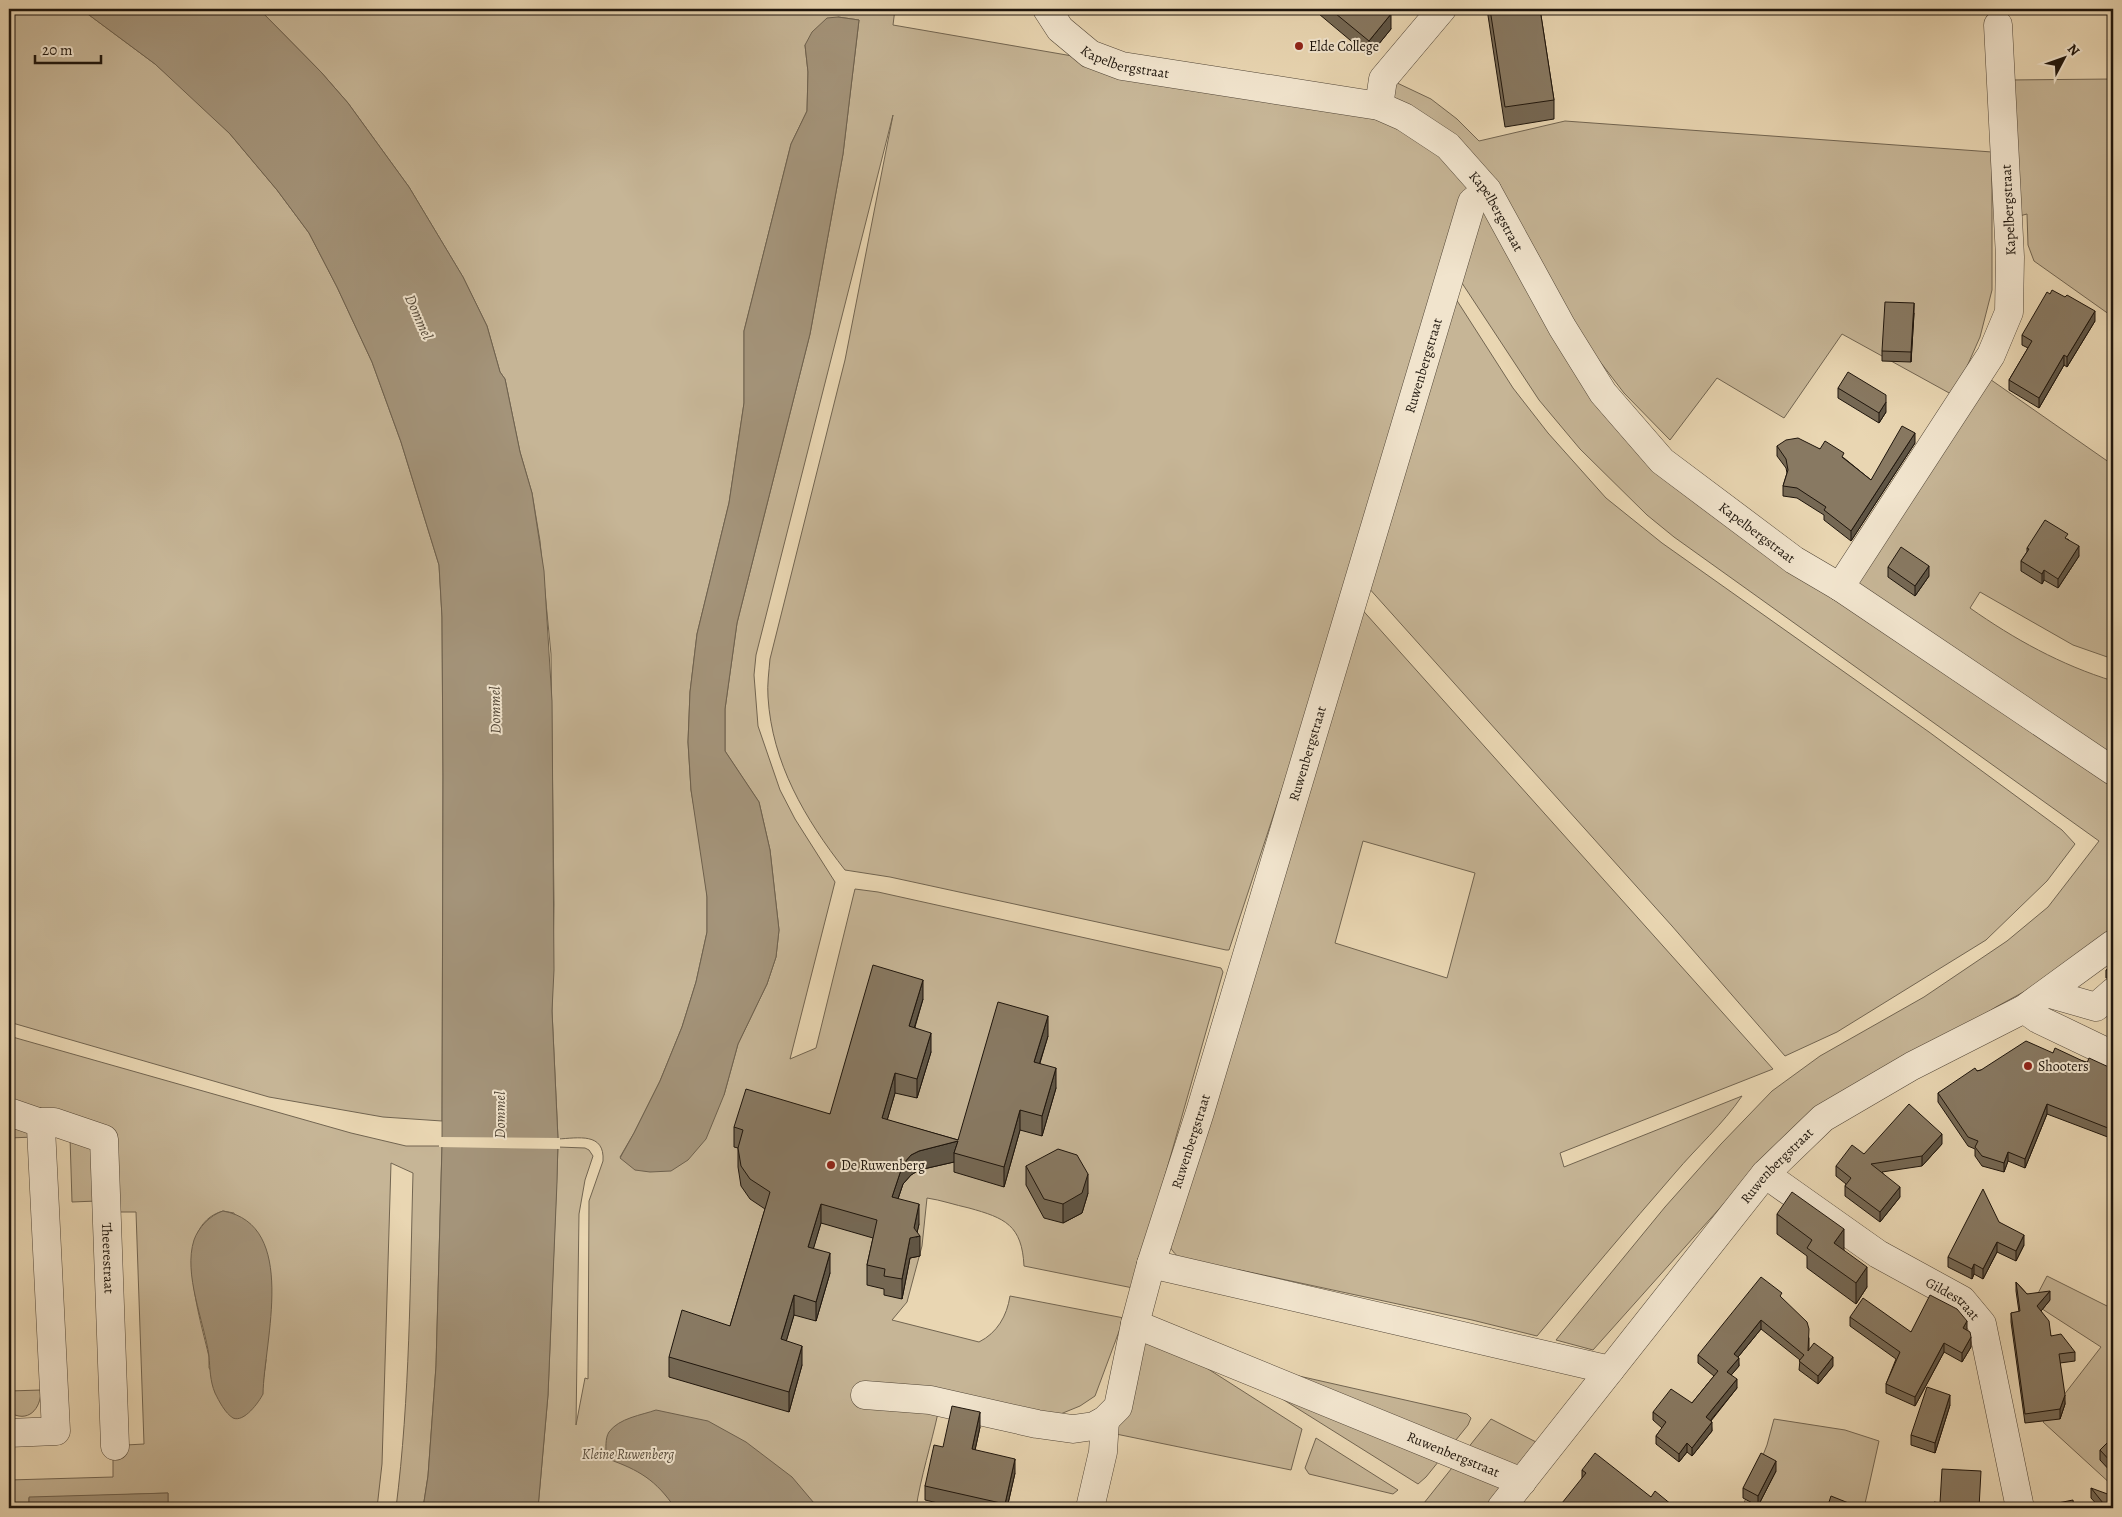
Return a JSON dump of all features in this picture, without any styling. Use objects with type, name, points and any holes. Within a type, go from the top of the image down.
[{"type":"street","name":"Kapelbergstraat","points":[[1047,9],[1060,29],[1090,54],[1122,66],[1379,106],[1404,117],[1448,146],[1487,190],[1562,327],[1603,393],[1662,461],[1794,560],[1840,587],[2113,771]]},
{"type":"street","points":[[1379,106],[1383,79],[1442,9]]},
{"type":"street","name":"Kapelbergstraat","points":[[1840,587],[1992,355],[2009,312],[2010,257],[1998,25]]},
{"type":"street","name":"Ruwenbergstraat","points":[[1090,1508],[1102,1452],[1152,1264],[1200,1112],[1472,202],[1487,190]]},
{"type":"street","name":"Ruwenbergstraat","points":[[1501,1508],[1765,1174],[1823,1118],[1912,1066],[2024,1010],[2113,944]]},
{"type":"street","points":[[2047,993],[2096,1007],[2113,992]]},
{"type":"street","points":[[2024,1010],[2038,1019],[2113,1055]]},
{"type":"street","name":"Theerestraat","points":[[9,1112],[38,1122],[54,1122],[104,1139],[115,1446]]},
{"type":"street","points":[[9,1433],[56,1431],[42,1135],[38,1122]]},
{"type":"street","name":"Gildestraat","points":[[1765,1174],[1878,1254],[1962,1300],[1982,1324],[2020,1508]]},
{"type":"street","points":[[1152,1264],[1610,1370]]},
{"type":"street","name":"Ruwenbergstraat","points":[[1135,1324],[1522,1482]]},
{"type":"street","points":[[866,1394],[930,1400],[1037,1424],[1073,1429],[1094,1426],[1112,1414]]},
{"type":"green space","points":[[9,9],[81,9],[155,64],[194,98],[230,134],[277,190],[309,233],[372,362],[401,442],[439,565],[442,617],[443,776],[442,1121],[383,1117],[269,1097],[9,1022]]},
{"type":"green space","points":[[259,9],[895,9],[893,25],[1084,58],[1397,121],[1480,190],[1229,950],[1226,950],[890,877],[845,870],[830,851],[804,810],[784,767],[776,745],[771,721],[768,692],[770,659],[845,360],[893,115],[756,655],[754,675],[758,726],[780,790],[795,819],[835,882],[790,1059],[816,1048],[855,889],[878,892],[1221,968],[1223,972],[1133,1288],[1024,1266],[1020,1241],[1009,1225],[1002,1220],[982,1212],[927,1198],[922,1246],[907,1302],[892,1320],[979,1342],[996,1329],[1004,1317],[1010,1296],[1124,1318],[1095,1396],[1080,1406],[1058,1415],[938,1413],[916,1508],[538,1508],[548,1395],[558,1147],[585,1148],[593,1156],[585,1180],[579,1214],[576,1425],[585,1378],[588,1379],[589,1201],[603,1161],[600,1145],[595,1141],[582,1138],[558,1139],[552,1011],[554,904],[551,654],[540,541],[532,493],[520,452],[505,379],[500,372],[487,326],[463,277],[409,187],[348,103],[321,72]],"holes":[[[838,17],[859,20],[843,154],[810,334],[737,623],[725,709],[725,751],[759,802],[770,850],[779,930],[776,957],[767,984],[738,1044],[724,1095],[620,1157],[660,1081],[682,1027],[696,982],[707,932],[707,897],[704,864],[691,790],[688,742],[690,692],[697,634],[729,503],[744,403],[744,331],[791,144],[807,111],[808,72],[805,45]]]},
{"type":"green space","points":[[2113,79],[2113,317],[2034,261],[2028,245],[2027,214],[2012,218],[2008,80]]},
{"type":"green space","points":[[1393,81],[1431,99],[1457,119],[1479,141],[1565,121],[1992,152],[1992,290],[1980,337],[1961,380],[1951,394],[1842,334],[1784,418],[1717,378],[1670,440],[1624,393],[1588,346],[1508,212],[1393,107]]},
{"type":"green space","points":[[1485,197],[1621,427],[2113,780],[2113,933],[2051,977],[1996,1007],[1933,1047],[1826,1102],[1786,1134],[1593,1350],[1556,1340],[1665,1207],[1721,1144],[1772,1091],[1820,1056],[1924,997],[2007,941],[2048,907],[2099,841],[1674,537],[1647,515],[1580,449],[1539,400],[1458,277]]},
{"type":"green space","points":[[1454,296],[1513,388],[1548,433],[1606,498],[1662,543],[1929,732],[2062,830],[2075,844],[2047,881],[1986,940],[1837,1032],[1785,1056],[1672,926],[1367,586]]},
{"type":"green space","points":[[1984,375],[2113,465],[2113,659],[2073,645],[1980,592],[1970,608],[2038,650],[2094,675],[2113,681],[2113,760],[1849,578]]},
{"type":"green space","points":[[1358,605],[1773,1069],[1560,1153],[1564,1167],[1742,1096],[1727,1116],[1657,1193],[1537,1336],[1472,1320],[1240,1270],[1210,1268],[1190,1264],[1175,1253],[1169,1245]],"holes":[[[1363,841],[1475,873],[1447,978],[1335,943]]]},
{"type":"green space","points":[[9,1036],[351,1133],[406,1146],[442,1146],[436,1366],[428,1476],[423,1508],[396,1508],[407,1383],[413,1173],[391,1163],[382,1464],[377,1508],[168,1508],[168,1493],[29,1498],[29,1508],[9,1508],[9,1480],[113,1477],[113,1454],[126,1454],[126,1445],[144,1444],[136,1212],[118,1212],[112,1132],[9,1102]],"holes":[[[223,1211],[234,1213],[266,1360],[263,1383],[246,1414],[209,1368],[209,1357],[200,1321],[193,1276],[193,1254],[197,1235],[207,1220]]]},
{"type":"green space","points":[[9,1118],[34,1137],[9,1138]]},
{"type":"green space","points":[[70,1137],[89,1147],[93,1152],[97,1201],[72,1202]]},
{"type":"green space","points":[[2047,1276],[2113,1309],[2113,1486],[2043,1422],[2101,1347],[2033,1303]]},
{"type":"green space","points":[[1145,1343],[1180,1351],[1302,1429],[1291,1470],[1116,1434],[1118,1422]]},
{"type":"green space","points":[[1259,1367],[1467,1414],[1471,1418],[1468,1425],[1426,1477],[1418,1484],[1252,1380]]},
{"type":"green space","points":[[41,1390],[39,1403],[32,1413],[22,1416],[9,1412],[9,1391]]},
{"type":"green space","points":[[1491,1419],[1538,1443],[1487,1508],[1420,1508]]},
{"type":"green space","points":[[1774,1419],[1845,1430],[1879,1441],[1864,1508],[1742,1508],[1767,1445]]},
{"type":"green space","points":[[1316,1438],[1398,1490],[1393,1494],[1309,1474],[1305,1468]]},
{"type":"water","name":"Dommel","points":[[81,9],[259,9],[321,72],[348,103],[409,187],[463,277],[487,326],[500,372],[505,379],[520,452],[532,493],[544,571],[552,701],[554,970],[552,1011],[558,1139],[548,1395],[538,1508],[423,1508],[428,1476],[436,1366],[442,1146],[443,776],[442,617],[439,565],[401,442],[372,362],[309,233],[277,190],[230,134],[155,64]]},
{"type":"water","points":[[838,17],[859,20],[843,154],[810,334],[737,623],[725,709],[725,751],[759,802],[770,850],[779,930],[776,957],[767,984],[738,1044],[724,1095],[706,1139],[688,1160],[671,1171],[650,1172],[635,1170],[620,1158],[660,1081],[682,1027],[696,982],[707,932],[707,897],[691,790],[688,742],[690,692],[697,634],[729,503],[744,403],[744,331],[791,144],[807,111],[808,72],[805,45],[812,32],[827,18]]},
{"type":"water","points":[[223,1211],[247,1221],[261,1238],[269,1261],[272,1288],[263,1394],[251,1411],[237,1419],[230,1416],[225,1410],[213,1388],[209,1356],[191,1268],[191,1253],[198,1231],[205,1222]]},
{"type":"water","name":"Kleine Ruwenberg","points":[[656,1410],[708,1421],[746,1442],[792,1477],[814,1503],[808,1508],[675,1508],[654,1483],[629,1467],[608,1459],[606,1455],[607,1437],[613,1427],[625,1420]]},
{"type":"water","points":[[168,1493],[168,1508],[29,1508],[29,1497]]},
{"type":"pier","points":[[439,1137],[560,1138],[560,1149],[439,1147]]},
{"type":"building","points":[[1330,9],[1384,9],[1391,14],[1369,41]]},
{"type":"building","points":[[1490,9],[1540,9],[1554,100],[1505,107]]},
{"type":"building","points":[[2052,290],[2065,297],[2067,295],[2095,311],[2067,357],[2064,355],[2039,398],[2009,380],[2032,341],[2022,335],[2047,292],[2050,294]]},
{"type":"building","points":[[1885,302],[1914,303],[1911,352],[1882,351]]},
{"type":"building","points":[[1848,372],[1886,395],[1886,402],[1879,413],[1838,388]]},
{"type":"building","points":[[1902,426],[1915,433],[1851,531],[1824,510],[1826,507],[1797,488],[1783,486],[1788,470],[1786,459],[1777,446],[1786,440],[1798,438],[1820,449],[1825,441],[1844,453],[1842,457],[1871,480]]},
{"type":"building","points":[[2045,520],[2068,534],[2065,538],[2079,546],[2058,579],[2044,570],[2042,574],[2021,561]]},
{"type":"building","points":[[1901,547],[1929,566],[1915,586],[1888,567]]},
{"type":"building","points":[[873,965],[923,980],[909,1026],[931,1033],[917,1079],[895,1073],[882,1118],[958,1140],[998,1002],[1048,1016],[1034,1062],[1056,1068],[1042,1116],[1020,1110],[1004,1167],[954,1153],[958,1141],[919,1151],[911,1155],[903,1164],[892,1197],[919,1204],[914,1228],[920,1236],[910,1238],[902,1279],[884,1276],[885,1269],[867,1265],[877,1220],[821,1204],[808,1247],[830,1253],[816,1302],[794,1295],[781,1339],[802,1346],[789,1392],[669,1357],[682,1310],[730,1326],[770,1192],[750,1179],[741,1166],[738,1148],[743,1130],[734,1127],[746,1089],[830,1114]]},
{"type":"building","points":[[2026,1041],[2053,1053],[2055,1048],[2087,1063],[2089,1058],[2113,1069],[2113,1130],[2047,1104],[2025,1159],[2008,1152],[2004,1163],[1982,1156],[1975,1147],[1978,1141],[1968,1137],[1938,1093],[1975,1068],[1977,1071],[1981,1070]]},
{"type":"building","points":[[1909,1104],[1942,1134],[1922,1156],[1871,1164],[1900,1187],[1880,1212],[1845,1186],[1851,1178],[1836,1166],[1852,1145],[1864,1154]]},
{"type":"building","points":[[1058,1149],[1077,1155],[1088,1174],[1082,1193],[1063,1204],[1044,1199],[1026,1166]]},
{"type":"building","points":[[1983,1189],[1999,1222],[2024,1235],[2016,1251],[1997,1242],[1983,1269],[1974,1264],[1972,1269],[1948,1257]]},
{"type":"building","points":[[1792,1192],[1844,1229],[1834,1243],[1867,1267],[1856,1283],[1807,1248],[1812,1240],[1777,1214]]},
{"type":"building","points":[[1761,1277],[1782,1293],[1780,1296],[1807,1322],[1809,1329],[1808,1351],[1814,1343],[1833,1357],[1818,1376],[1799,1361],[1804,1355],[1761,1320],[1734,1354],[1739,1358],[1727,1372],[1737,1379],[1706,1417],[1712,1422],[1692,1448],[1687,1443],[1679,1454],[1656,1436],[1666,1422],[1653,1412],[1671,1389],[1692,1403],[1718,1371],[1698,1355]]},
{"type":"building","points":[[2016,1282],[2027,1294],[2050,1291],[2037,1306],[2049,1321],[2051,1336],[2061,1334],[2075,1352],[2059,1354],[2065,1395],[2060,1409],[2025,1414],[2011,1313],[2020,1311]]},
{"type":"building","points":[[1930,1295],[1957,1309],[1967,1321],[1963,1328],[1970,1332],[1971,1337],[1962,1353],[1944,1343],[1915,1397],[1886,1384],[1900,1352],[1850,1317],[1863,1298],[1911,1332]]},
{"type":"building","points":[[1927,1387],[1950,1395],[1935,1443],[1911,1435]]},
{"type":"building","points":[[952,1406],[980,1412],[972,1449],[1015,1459],[1005,1504],[925,1486],[934,1445],[943,1447]]},
{"type":"building","points":[[2113,1437],[2113,1464],[2100,1450]]},
{"type":"building","points":[[1595,1453],[1651,1497],[1655,1491],[1672,1505],[1669,1508],[1558,1508],[1586,1473],[1582,1470]]},
{"type":"building","points":[[1761,1453],[1776,1461],[1758,1496],[1743,1488]]},
{"type":"building","points":[[1942,1469],[1981,1471],[1979,1508],[1933,1508],[1934,1502],[1940,1503]]},
{"type":"building","points":[[2091,1488],[2113,1496],[2113,1508],[2107,1508]]},
{"type":"building","points":[[1831,1496],[1861,1508],[1827,1508]]},
{"type":"building","points":[[2073,1500],[2074,1508],[2049,1508],[2048,1505]]},
{"type":"place","name":"Elde College","points":[[1299,46]]},
{"type":"place","name":"Shooters","points":[[2028,1066]]},
{"type":"place","name":"De Ruwenberg","points":[[831,1165]]}]
